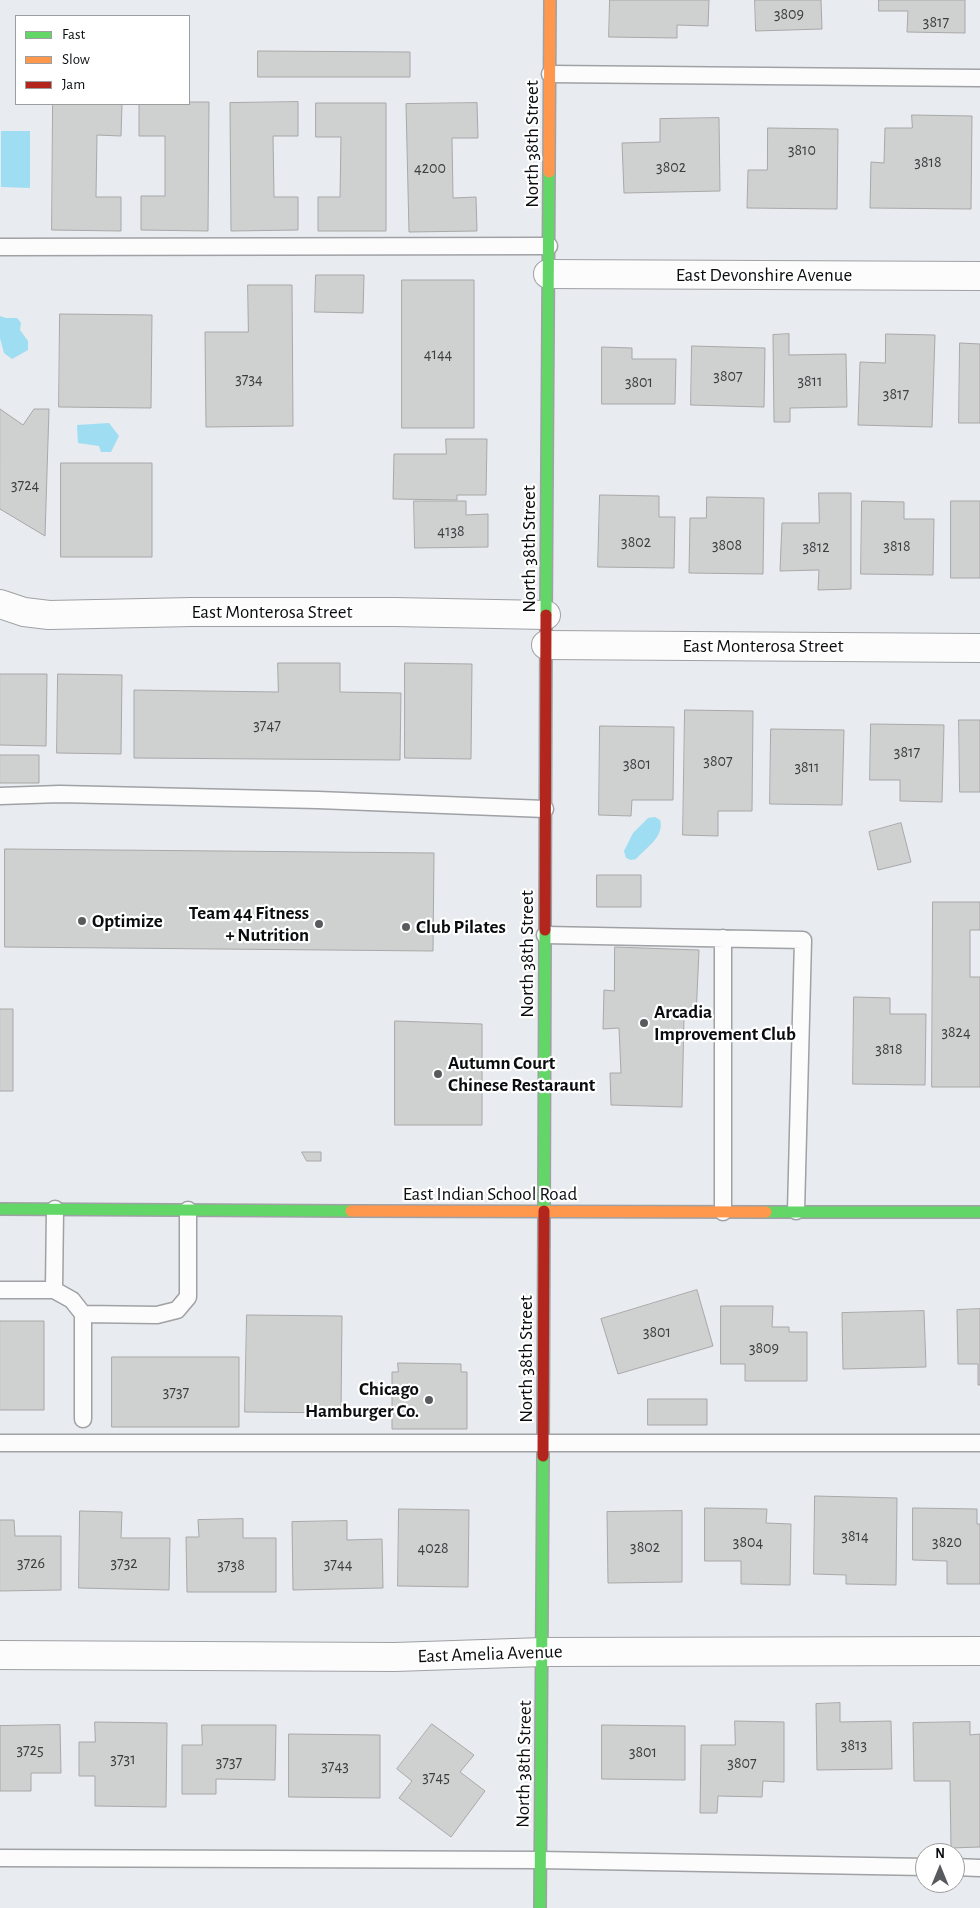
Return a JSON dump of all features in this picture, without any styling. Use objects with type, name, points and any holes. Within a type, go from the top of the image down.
[{"type":"street","name":"North 38th Street","points":[[540,1908],[543,1652],[545,809],[550,0]]},
{"type":"street","name":"East Devonshire Avenue","points":[[548,274],[980,276]]},
{"type":"street","name":"East Monterosa Street","points":[[0,604],[24,612],[49,615],[192,612],[394,612],[546,615]]},
{"type":"street","name":"East Monterosa Street","points":[[546,645],[980,648]]},
{"type":"street","name":"East Indian School Road","points":[[0,1209],[980,1212]]},
{"type":"street","name":"East Amelia Avenue","points":[[0,1655],[395,1657],[543,1652],[980,1651]]},
{"type":"lane","points":[[550,74],[980,78]]},
{"type":"lane","points":[[0,247],[549,246]]},
{"type":"lane","points":[[0,796],[60,794],[318,800],[545,809]]},
{"type":"lane","points":[[545,935],[803,940],[796,1212]]},
{"type":"lane","points":[[723,938],[723,1212]]},
{"type":"lane","points":[[54,1290],[55,1209]]},
{"type":"lane","points":[[83,1314],[157,1315],[177,1310],[188,1297],[188,1210]]},
{"type":"lane","points":[[0,1290],[54,1290],[72,1300],[83,1314],[83,1418]]},
{"type":"lane","points":[[0,1443],[980,1443]]},
{"type":"lane","points":[[0,1858],[540,1860],[915,1867]]},
{"type":"lane","points":[[965,1867],[980,1868]]},
{"type":"water","points":[[1,131],[30,131],[30,188],[1,187]]},
{"type":"water","points":[[0,316],[17,318],[21,323],[20,330],[28,341],[28,350],[12,359],[4,353],[0,338]]},
{"type":"water","points":[[109,423],[119,436],[111,452],[101,452],[99,446],[78,443],[77,425]]},
{"type":"water","points":[[655,817],[660,820],[661,826],[657,836],[636,859],[626,858],[624,851],[633,833],[648,818]]},
{"type":"building","points":[[610,0],[709,0],[708,26],[677,25],[677,38],[609,37]]},
{"type":"building","points":[[755,0],[821,0],[822,29],[756,31]]},
{"type":"building","points":[[879,0],[965,0],[965,33],[907,32],[908,11],[879,11]]},
{"type":"building","points":[[258,51],[410,52],[410,77],[258,77]]},
{"type":"building","points":[[190,102],[209,102],[208,231],[141,230],[141,196],[165,196],[165,136],[139,136],[139,105],[190,105]]},
{"type":"building","points":[[298,102],[298,136],[273,136],[274,197],[298,197],[298,230],[231,231],[230,103]]},
{"type":"building","points":[[316,103],[386,103],[386,231],[318,231],[318,197],[340,197],[341,137],[316,137]]},
{"type":"building","points":[[477,103],[478,138],[452,138],[453,198],[476,197],[477,231],[409,232],[406,104]]},
{"type":"building","points":[[53,105],[122,105],[121,136],[97,135],[96,197],[121,197],[121,231],[52,230]]},
{"type":"building","points":[[912,115],[972,116],[971,209],[870,208],[871,162],[884,163],[885,128],[912,128]]},
{"type":"building","points":[[719,118],[720,191],[624,193],[622,143],[660,142],[660,119]]},
{"type":"building","points":[[768,128],[838,129],[837,209],[747,208],[748,170],[767,170]]},
{"type":"building","points":[[316,275],[364,275],[363,313],[315,312]]},
{"type":"building","points":[[402,280],[474,280],[474,428],[402,428]]},
{"type":"building","points":[[248,285],[292,285],[293,426],[206,427],[205,332],[248,332]]},
{"type":"building","points":[[60,314],[152,315],[151,408],[59,407]]},
{"type":"building","points":[[789,334],[789,355],[846,354],[847,407],[790,408],[790,422],[774,422],[773,335]]},
{"type":"building","points":[[886,334],[935,335],[932,427],[858,425],[860,362],[885,363]]},
{"type":"building","points":[[960,343],[980,344],[980,423],[959,423]]},
{"type":"building","points":[[692,346],[765,348],[764,407],[691,405]]},
{"type":"building","points":[[602,347],[632,348],[632,359],[676,359],[675,404],[602,404]]},
{"type":"building","points":[[0,409],[23,425],[34,409],[49,409],[45,536],[0,509]]},
{"type":"building","points":[[446,439],[487,439],[486,495],[457,495],[457,500],[393,499],[394,454],[446,454]]},
{"type":"building","points":[[61,463],[152,463],[152,557],[61,557]]},
{"type":"building","points":[[819,493],[851,493],[851,589],[818,590],[819,570],[780,571],[782,523],[819,523]]},
{"type":"building","points":[[600,495],[659,496],[659,517],[675,517],[674,568],[598,567]]},
{"type":"building","points":[[707,497],[764,498],[763,574],[689,573],[690,518],[706,518]]},
{"type":"building","points":[[414,501],[466,501],[466,515],[488,514],[488,547],[415,548]]},
{"type":"building","points":[[862,501],[904,502],[904,519],[934,519],[933,575],[861,574]]},
{"type":"building","points":[[951,501],[980,501],[980,578],[951,578]]},
{"type":"building","points":[[278,663],[340,663],[340,692],[401,693],[400,760],[134,758],[134,690],[278,692]]},
{"type":"building","points":[[405,663],[472,664],[471,759],[405,758]]},
{"type":"building","points":[[0,674],[47,674],[46,746],[0,745]]},
{"type":"building","points":[[58,674],[122,675],[121,754],[57,753]]},
{"type":"building","points":[[685,710],[753,711],[752,811],[718,811],[718,836],[683,835]]},
{"type":"building","points":[[959,720],[980,720],[980,792],[960,792]]},
{"type":"building","points":[[871,724],[944,725],[942,802],[900,801],[900,780],[870,780]]},
{"type":"building","points":[[600,726],[674,727],[673,800],[632,800],[631,816],[599,815]]},
{"type":"building","points":[[771,729],[844,730],[842,805],[770,804]]},
{"type":"building","points":[[0,755],[39,755],[39,783],[0,783]]},
{"type":"building","points":[[901,823],[911,862],[878,870],[869,832]]},
{"type":"building","points":[[5,849],[434,853],[433,951],[5,947]]},
{"type":"building","points":[[597,875],[641,875],[641,907],[597,907]]},
{"type":"building","points":[[933,902],[980,902],[980,930],[970,930],[970,977],[980,977],[980,1087],[932,1087]]},
{"type":"building","name":"Arcadia Improvement Club","points":[[615,947],[699,950],[696,1017],[684,1017],[682,1107],[611,1105],[610,1073],[621,1073],[619,1028],[603,1029],[604,990],[614,991]]},
{"type":"building","points":[[854,997],[890,998],[890,1014],[926,1014],[925,1085],[853,1084]]},
{"type":"building","points":[[0,1009],[13,1009],[13,1091],[0,1091]]},
{"type":"building","name":"Autumn Court Chinese Restaraunt","points":[[395,1021],[482,1024],[482,1125],[395,1125]]},
{"type":"building","points":[[302,1152],[321,1152],[321,1161],[307,1161]]},
{"type":"building","points":[[697,1290],[713,1346],[618,1374],[601,1319]]},
{"type":"building","points":[[721,1306],[773,1306],[772,1327],[789,1327],[789,1332],[807,1332],[807,1381],[745,1381],[745,1364],[721,1364]]},
{"type":"building","points":[[980,1309],[980,1385],[978,1385],[978,1364],[958,1364],[957,1310]]},
{"type":"building","points":[[924,1311],[926,1367],[843,1369],[842,1313]]},
{"type":"building","points":[[247,1315],[342,1316],[341,1413],[245,1412]]},
{"type":"building","points":[[0,1321],[44,1321],[44,1410],[0,1410]]},
{"type":"building","points":[[112,1357],[239,1357],[239,1427],[112,1427]]},
{"type":"building","name":"Chicago Hamburger Co.","points":[[398,1363],[461,1364],[461,1372],[467,1372],[467,1429],[392,1429],[392,1372],[398,1372]]},
{"type":"building","points":[[648,1399],[707,1399],[707,1425],[648,1425]]},
{"type":"building","points":[[815,1496],[897,1498],[896,1585],[846,1584],[846,1575],[814,1574]]},
{"type":"building","points":[[705,1508],[767,1509],[766,1523],[791,1524],[790,1585],[741,1584],[741,1561],[705,1561]]},
{"type":"building","points":[[913,1508],[977,1509],[977,1524],[980,1524],[980,1584],[947,1584],[947,1561],[913,1560]]},
{"type":"building","points":[[399,1509],[469,1510],[468,1587],[398,1586]]},
{"type":"building","points":[[80,1511],[122,1512],[121,1538],[170,1538],[169,1590],[79,1588]]},
{"type":"building","points":[[682,1511],[682,1582],[608,1583],[607,1512]]},
{"type":"building","points":[[243,1519],[243,1538],[276,1538],[276,1592],[187,1592],[186,1537],[199,1537],[198,1520]]},
{"type":"building","points":[[0,1520],[14,1520],[15,1536],[61,1536],[61,1590],[0,1591]]},
{"type":"building","points":[[347,1521],[347,1540],[382,1539],[383,1588],[293,1590],[292,1522]]},
{"type":"building","points":[[840,1703],[840,1722],[891,1721],[892,1769],[817,1770],[816,1704]]},
{"type":"building","points":[[735,1721],[784,1722],[784,1782],[763,1781],[762,1797],[718,1796],[717,1813],[700,1813],[701,1745],[735,1745]]},
{"type":"building","points":[[95,1722],[167,1723],[166,1807],[95,1806],[95,1776],[79,1776],[79,1742],[95,1742]]},
{"type":"building","points":[[970,1722],[970,1735],[980,1734],[980,1847],[965,1848],[965,1843],[951,1843],[950,1781],[914,1781],[913,1723]]},
{"type":"building","points":[[432,1724],[474,1755],[460,1772],[485,1791],[451,1837],[399,1798],[412,1781],[397,1769]]},
{"type":"building","points":[[60,1725],[61,1773],[31,1773],[31,1791],[0,1791],[0,1726]]},
{"type":"building","points":[[202,1725],[276,1725],[275,1780],[216,1779],[216,1794],[182,1794],[182,1745],[202,1745]]},
{"type":"building","points":[[602,1725],[685,1726],[685,1780],[602,1779]]},
{"type":"building","points":[[289,1734],[380,1735],[380,1798],[289,1797]]},
{"type":"traffic: fast","points":[[546,615],[549,172]]},
{"type":"traffic: fast","points":[[544,1211],[545,930]]},
{"type":"traffic: fast","points":[[0,1209],[351,1211]]},
{"type":"traffic: fast","points":[[766,1212],[980,1212]]},
{"type":"traffic: fast","points":[[540,1908],[543,1456]]},
{"type":"traffic: slow","points":[[549,172],[550,0]]},
{"type":"traffic: slow","points":[[351,1211],[766,1212]]},
{"type":"traffic: jam","points":[[545,930],[546,615]]},
{"type":"traffic: jam","points":[[543,1456],[544,1211]]},
{"type":"place","name":"Optimize","points":[[82,921]]},
{"type":"place","name":"Team 44 Fitness + Nutrition","points":[[319,924]]},
{"type":"place","name":"Club Pilates","points":[[406,927]]},
{"type":"place","name":"Arcadia Improvement Club","points":[[644,1023]]},
{"type":"place","name":"Autumn Court Chinese Restaraunt","points":[[438,1074]]},
{"type":"place","name":"Chicago Hamburger Co.","points":[[429,1400]]}]
